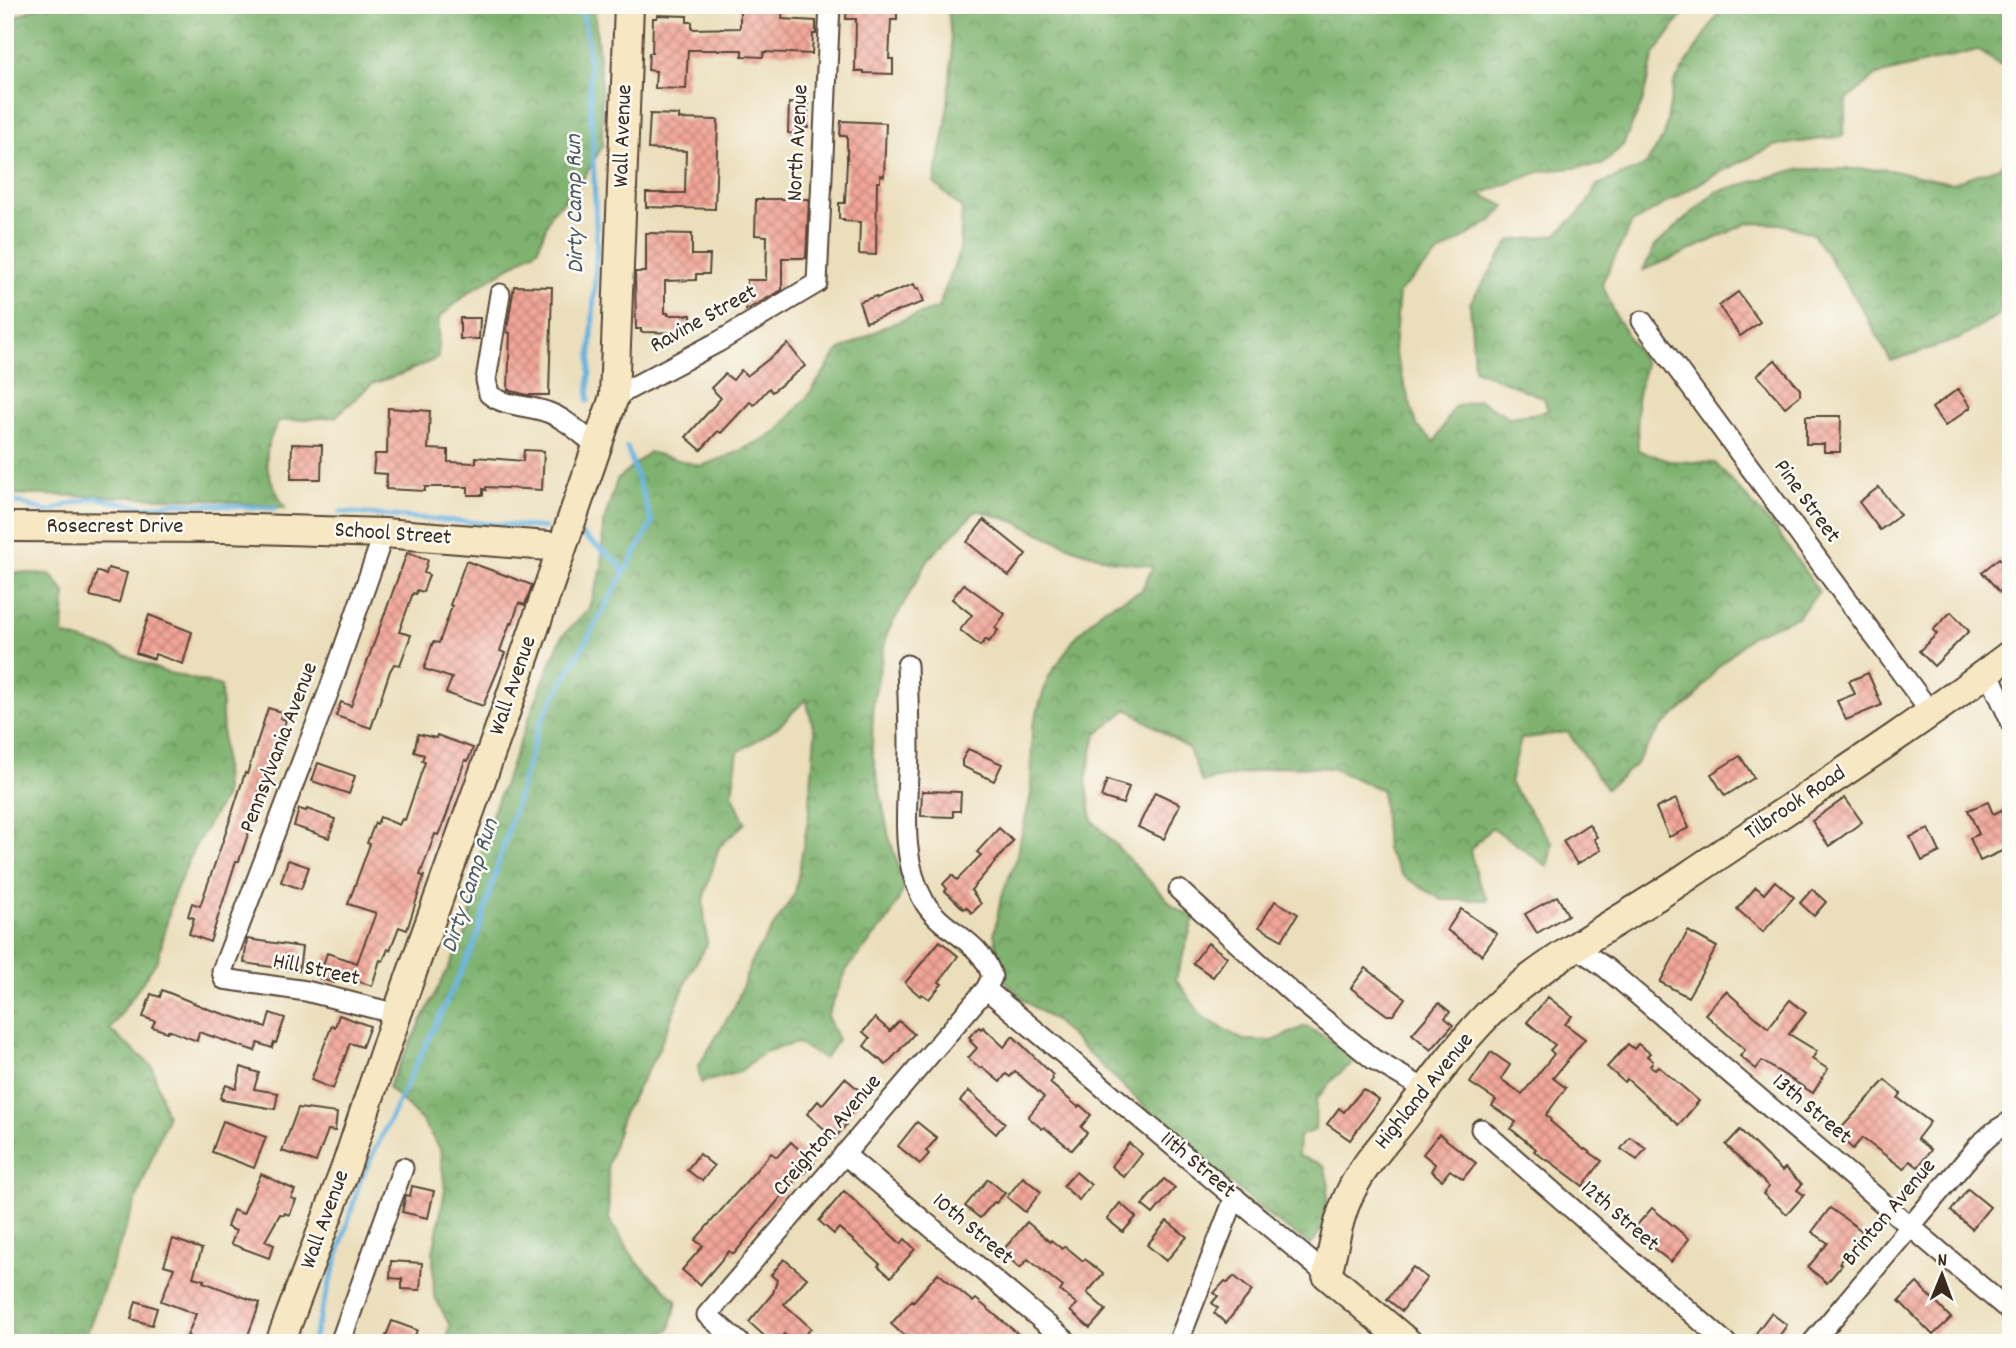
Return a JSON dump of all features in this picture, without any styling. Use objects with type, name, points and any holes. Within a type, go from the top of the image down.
[{"type":"street","name":"Wall Avenue","points":[[280,1343],[346,1164],[614,397],[629,5]]},
{"type":"street","name":"North Avenue","points":[[817,283],[830,5]]},
{"type":"street","name":"Ravine Street","points":[[614,397],[720,341],[817,283]]},
{"type":"street","points":[[500,294],[486,380],[489,394],[503,403],[549,412],[597,446]]},
{"type":"street","name":"Pine Street","points":[[1642,321],[1930,713]]},
{"type":"street","name":"Rosecrest Drive","points":[[5,527],[224,528]]},
{"type":"street","name":"School Street","points":[[224,528],[384,533],[561,547]]},
{"type":"street","name":"Pennsylvania Avenue","points":[[224,979],[222,971],[330,688],[384,533]]},
{"type":"street","name":"Tilbrook Road","points":[[1577,948],[1930,713],[2011,654]]},
{"type":"street","points":[[907,665],[909,750],[906,828],[913,874],[926,904],[944,923],[976,948],[988,963],[992,977],[986,989]]},
{"type":"street","points":[[1988,671],[2011,722]]},
{"type":"street","points":[[1179,890],[1300,1000],[1362,1051],[1426,1090]]},
{"type":"street","name":"Highland Avenue","points":[[1327,1275],[1340,1218],[1351,1189],[1370,1161],[1486,1017],[1516,989],[1577,948]]},
{"type":"street","name":"13th Street","points":[[1577,948],[1606,968],[2011,1312]]},
{"type":"street","name":"Hill Street","points":[[224,979],[306,991],[397,1014]]},
{"type":"street","name":"Creighton Avenue","points":[[740,1343],[707,1315],[986,989]]},
{"type":"street","name":"11th Street","points":[[986,989],[1408,1343]]},
{"type":"street","name":"Brinton Avenue","points":[[1812,1343],[1979,1145],[2011,1121]]},
{"type":"street","name":"12th Street","points":[[1481,1129],[1726,1343]]},
{"type":"street","name":"10th Street","points":[[844,1154],[1069,1343]]},
{"type":"street","points":[[340,1343],[402,1168]]},
{"type":"street","points":[[1178,1343],[1235,1197]]},
{"type":"green space","points":[[41,5],[594,5],[601,81],[603,145],[576,191],[551,213],[538,249],[468,293],[439,318],[438,358],[372,384],[335,417],[279,421],[266,455],[269,475],[285,508],[205,499],[5,494],[5,22]]},
{"type":"green space","points":[[948,5],[1689,5],[1654,55],[1642,103],[1623,145],[1602,165],[1542,171],[1480,194],[1505,206],[1494,219],[1437,255],[1399,292],[1394,350],[1417,426],[1435,442],[1454,407],[1479,400],[1509,417],[1548,410],[1544,398],[1474,369],[1470,303],[1510,241],[1556,235],[1585,207],[1597,185],[1645,166],[1664,136],[1674,83],[1724,5],[2011,5],[2011,73],[1978,50],[1877,75],[1847,100],[1843,136],[1774,146],[1714,175],[1632,223],[1602,283],[1616,317],[1645,364],[1637,399],[1638,450],[1669,461],[1715,463],[1777,531],[1819,592],[1797,617],[1752,635],[1717,668],[1693,700],[1661,727],[1634,766],[1606,789],[1568,732],[1521,739],[1510,783],[1552,843],[1548,867],[1492,827],[1470,850],[1477,879],[1488,900],[1442,900],[1403,876],[1386,850],[1382,790],[1331,768],[1282,766],[1202,782],[1189,749],[1127,709],[1096,735],[1086,779],[1092,820],[1174,907],[1194,918],[1176,979],[1202,1016],[1243,1040],[1273,1041],[1305,1026],[1327,1038],[1356,1060],[1335,1077],[1316,1100],[1315,1130],[1299,1136],[1298,1156],[1324,1165],[1329,1186],[1323,1227],[1311,1245],[1273,1219],[1214,1169],[1056,1022],[1025,1001],[1002,977],[994,933],[1001,898],[1015,862],[1031,795],[1032,728],[1048,678],[1075,638],[1103,609],[1141,591],[1153,566],[1113,561],[1073,548],[1013,521],[977,510],[930,557],[887,633],[873,703],[872,752],[889,837],[905,886],[889,919],[847,969],[827,1016],[838,1040],[824,1059],[797,1043],[764,1052],[739,1072],[701,1083],[698,1067],[735,1006],[753,958],[795,893],[809,814],[815,734],[806,699],[778,727],[738,752],[732,793],[745,823],[719,847],[703,900],[707,944],[689,975],[657,1053],[623,1114],[608,1164],[609,1219],[636,1261],[677,1301],[670,1329],[644,1343],[444,1343],[450,1326],[434,1295],[433,1253],[445,1190],[440,1149],[422,1121],[388,1087],[469,927],[474,881],[487,828],[562,636],[588,610],[602,569],[603,524],[617,480],[649,452],[701,466],[776,433],[808,396],[837,352],[886,326],[938,308],[960,250],[962,209],[934,183],[946,125],[952,55]]},
{"type":"green space","points":[[2011,151],[2011,282],[1998,315],[1959,339],[1891,361],[1860,305],[1813,234],[1781,224],[1748,223],[1643,270],[1655,246],[1715,192],[1799,169],[1884,169],[1952,183],[2002,166]]},
{"type":"green space","points":[[5,572],[50,574],[65,592],[63,635],[111,649],[162,671],[221,686],[225,796],[194,848],[173,897],[158,959],[110,1030],[152,1066],[167,1117],[88,1330],[88,1343],[5,1343]]},
{"type":"building","points":[[740,5],[783,5],[782,19],[816,21],[812,54],[764,52],[763,57],[742,56],[742,50],[688,50],[686,89],[655,88],[656,71],[648,70],[649,53],[652,53],[653,18],[658,15],[687,16],[687,22],[692,22],[692,29],[740,28]]},
{"type":"building","points":[[847,5],[897,5],[897,20],[891,20],[889,59],[893,59],[893,74],[855,71],[856,19],[846,19]]},
{"type":"building","points":[[789,103],[808,104],[808,128],[803,128],[803,135],[788,133]]},
{"type":"building","points":[[650,114],[679,115],[679,119],[718,120],[715,209],[646,207],[646,193],[685,193],[686,151],[648,149]]},
{"type":"building","points":[[841,121],[886,123],[884,176],[880,175],[880,182],[877,182],[876,255],[859,254],[860,222],[839,219],[839,203],[845,203],[847,162],[847,136],[840,136]]},
{"type":"building","points":[[756,199],[809,199],[806,258],[782,258],[782,290],[746,310],[747,280],[766,280],[767,236],[755,235]]},
{"type":"building","points":[[646,233],[692,234],[692,255],[710,255],[709,274],[696,274],[696,280],[665,281],[665,313],[691,315],[690,333],[641,332],[641,329],[636,329],[635,272],[646,272]]},
{"type":"building","points":[[914,284],[916,289],[919,288],[924,302],[866,322],[859,302]]},
{"type":"building","points":[[514,286],[552,287],[549,395],[527,395],[508,390],[510,333],[507,332]]},
{"type":"building","points":[[1738,292],[1760,322],[1740,336],[1719,306]]},
{"type":"building","points":[[460,318],[480,318],[479,339],[460,339]]},
{"type":"building","points":[[788,344],[805,366],[772,392],[769,388],[754,405],[750,402],[701,450],[686,437],[721,398],[711,388],[725,374],[733,380],[741,370],[747,376]]},
{"type":"building","points":[[1775,360],[1800,389],[1800,395],[1785,407],[1757,375]]},
{"type":"building","points":[[1958,389],[1971,407],[1945,426],[1932,408]]},
{"type":"building","points":[[388,408],[430,411],[428,449],[448,450],[448,462],[476,463],[476,457],[523,461],[524,450],[544,451],[542,490],[486,487],[486,490],[483,489],[483,495],[468,495],[468,487],[425,487],[425,491],[386,489],[387,474],[373,473],[375,454],[387,454]]},
{"type":"building","points":[[1806,416],[1841,416],[1840,452],[1824,452],[1824,444],[1806,444]]},
{"type":"building","points":[[292,444],[322,445],[321,479],[291,479]]},
{"type":"building","points":[[1879,487],[1900,515],[1880,530],[1859,502]]},
{"type":"building","points":[[984,520],[1026,554],[1009,576],[967,542]]},
{"type":"building","points":[[407,553],[428,560],[424,573],[429,575],[423,592],[417,590],[416,594],[413,593],[399,632],[411,635],[400,665],[394,664],[390,671],[371,728],[336,716],[341,702],[351,706]]},
{"type":"building","points":[[1999,558],[2011,571],[2011,590],[2003,596],[1982,572]]},
{"type":"building","points":[[466,561],[532,585],[525,605],[519,603],[512,624],[510,623],[500,651],[505,653],[483,706],[446,693],[452,678],[424,669],[433,642],[439,643]]},
{"type":"building","points":[[108,568],[127,573],[119,603],[90,596],[97,571],[106,575]]},
{"type":"building","points":[[964,584],[1005,614],[989,642],[986,639],[980,646],[960,630],[972,615],[952,599]]},
{"type":"building","points":[[1951,612],[1969,631],[1934,666],[1919,651],[1937,634],[1933,630]]},
{"type":"building","points":[[149,615],[192,632],[183,664],[155,654],[154,659],[136,653]]},
{"type":"building","points":[[1868,673],[1882,705],[1846,720],[1837,701],[1855,694],[1849,681]]},
{"type":"building","points":[[268,708],[282,712],[280,718],[286,720],[265,787],[259,785],[259,802],[239,861],[236,861],[210,942],[189,934],[194,918],[188,916],[192,903],[200,906]]},
{"type":"building","points":[[418,734],[436,738],[437,735],[473,748],[468,761],[465,760],[446,817],[438,835],[435,834],[420,875],[424,876],[407,930],[399,927],[390,950],[388,949],[383,961],[380,960],[372,986],[340,975],[339,980],[335,979],[334,983],[319,978],[327,953],[357,963],[376,913],[348,904],[375,823],[377,824],[380,817],[399,825],[402,819],[405,820],[425,762],[422,761],[424,755],[414,752]]},
{"type":"building","points":[[968,749],[1002,764],[994,781],[962,766]]},
{"type":"building","points":[[1740,756],[1754,778],[1725,796],[1711,774]]},
{"type":"building","points":[[318,763],[355,776],[349,794],[312,781]]},
{"type":"building","points":[[1107,780],[1129,787],[1123,804],[1101,797]]},
{"type":"building","points":[[922,791],[961,792],[960,811],[953,811],[953,817],[921,816]]},
{"type":"building","points":[[1155,792],[1180,804],[1164,839],[1138,827]]},
{"type":"building","points":[[1845,798],[1862,822],[1829,846],[1812,821]]},
{"type":"building","points":[[1676,799],[1689,828],[1669,837],[1656,808]]},
{"type":"building","points":[[1988,802],[1993,814],[2011,806],[2011,847],[1980,861],[1970,838],[1979,834],[1968,810]]},
{"type":"building","points":[[299,809],[307,809],[335,819],[329,838],[294,826]]},
{"type":"building","points":[[1589,824],[1601,850],[1577,864],[1563,841]]},
{"type":"building","points":[[999,828],[1013,841],[971,890],[981,904],[972,913],[945,891],[947,889],[943,884],[952,875],[957,880],[981,855],[977,852]]},
{"type":"building","points":[[1929,829],[1940,852],[1922,861],[1910,837]]},
{"type":"building","points":[[288,860],[309,867],[301,889],[281,882]]},
{"type":"building","points":[[1775,881],[1794,897],[1763,932],[1737,909],[1756,887],[1764,894]]},
{"type":"building","points":[[1812,889],[1826,902],[1814,916],[1800,903]]},
{"type":"building","points":[[1557,896],[1568,915],[1537,933],[1525,914]]},
{"type":"building","points":[[1275,901],[1298,914],[1282,940],[1259,927]]},
{"type":"building","points":[[1461,909],[1497,934],[1482,955],[1447,930]]},
{"type":"building","points":[[1688,931],[1717,947],[1688,997],[1660,982]]},
{"type":"building","points":[[247,939],[302,947],[299,971],[244,963]]},
{"type":"building","points":[[940,941],[958,956],[939,982],[942,984],[929,999],[922,994],[920,996],[905,983]]},
{"type":"building","points":[[1208,943],[1227,957],[1213,977],[1193,963]]},
{"type":"building","points":[[1366,968],[1405,998],[1393,1015],[1387,1015],[1351,988]]},
{"type":"building","points":[[162,990],[211,1010],[266,1027],[270,1013],[285,1018],[272,1048],[258,1043],[255,1051],[199,1032],[197,1041],[152,1027],[155,1021],[143,1017],[151,994],[160,997]]},
{"type":"building","points":[[1726,991],[1768,1028],[1790,1000],[1806,1013],[1789,1034],[1817,1051],[1812,1059],[1828,1069],[1813,1093],[1762,1061],[1756,1069],[1740,1056],[1745,1050],[1705,1014]]},
{"type":"building","points":[[1548,997],[1572,1016],[1565,1024],[1585,1039],[1553,1078],[1566,1088],[1546,1115],[1584,1150],[1602,1161],[1583,1186],[1534,1151],[1536,1149],[1511,1129],[1516,1122],[1492,1106],[1496,1100],[1470,1083],[1491,1052],[1510,1065],[1501,1079],[1522,1094],[1554,1054],[1550,1050],[1555,1045],[1527,1022]]},
{"type":"building","points":[[1439,1003],[1450,1012],[1445,1018],[1453,1025],[1431,1050],[1412,1034]]},
{"type":"building","points":[[339,1015],[370,1026],[362,1047],[350,1043],[333,1089],[311,1080],[332,1025],[335,1027]]},
{"type":"building","points":[[875,1018],[890,1031],[899,1021],[914,1034],[886,1065],[864,1046],[870,1038],[863,1032]]},
{"type":"building","points":[[979,1027],[983,1027],[1004,1047],[1013,1036],[1053,1075],[1050,1083],[1091,1115],[1081,1127],[1087,1133],[1072,1150],[1028,1117],[1044,1097],[1015,1071],[1010,1077],[1006,1074],[1000,1082],[968,1058],[977,1048],[969,1037]]},
{"type":"building","points":[[1628,1044],[1634,1049],[1638,1044],[1650,1053],[1647,1056],[1653,1061],[1650,1066],[1655,1069],[1658,1066],[1699,1101],[1679,1125],[1627,1079],[1624,1082],[1607,1067]]},
{"type":"building","points":[[241,1067],[259,1073],[254,1089],[278,1093],[275,1109],[220,1098],[226,1085],[236,1089]]},
{"type":"building","points":[[845,1078],[866,1096],[843,1123],[846,1125],[835,1138],[807,1114],[818,1101],[822,1105]]},
{"type":"building","points":[[1885,1080],[1901,1094],[1898,1098],[1930,1122],[1917,1139],[1931,1150],[1918,1167],[1910,1161],[1904,1169],[1862,1138],[1853,1149],[1836,1134]]},
{"type":"building","points":[[1363,1089],[1379,1100],[1350,1140],[1327,1124],[1339,1108],[1344,1112]]},
{"type":"building","points":[[969,1091],[1005,1123],[996,1134],[960,1101]]},
{"type":"building","points":[[298,1108],[337,1113],[335,1131],[328,1130],[316,1162],[282,1151]]},
{"type":"building","points":[[223,1121],[266,1137],[254,1168],[212,1152]]},
{"type":"building","points":[[917,1122],[937,1138],[920,1164],[898,1146]]},
{"type":"building","points":[[1740,1130],[1782,1171],[1785,1168],[1802,1184],[1797,1190],[1804,1195],[1787,1214],[1763,1194],[1769,1187],[1726,1145]]},
{"type":"building","points":[[1439,1134],[1476,1163],[1463,1179],[1450,1170],[1442,1180],[1431,1171],[1435,1164],[1423,1154]]},
{"type":"building","points":[[1630,1137],[1646,1148],[1637,1160],[1621,1149]]},
{"type":"building","points":[[791,1142],[814,1163],[799,1175],[734,1254],[729,1251],[700,1285],[682,1270],[703,1246],[695,1240],[771,1153],[777,1157]]},
{"type":"building","points":[[1129,1143],[1142,1154],[1124,1177],[1111,1166]]},
{"type":"building","points":[[699,1154],[714,1166],[702,1181],[687,1170]]},
{"type":"building","points":[[1076,1172],[1091,1185],[1079,1200],[1063,1186]]},
{"type":"building","points":[[261,1174],[295,1190],[291,1198],[296,1200],[289,1215],[280,1214],[265,1241],[274,1245],[269,1258],[231,1244],[236,1231],[227,1227],[233,1210],[243,1214]]},
{"type":"building","points":[[1023,1177],[1041,1192],[1025,1212],[1007,1197]]},
{"type":"building","points":[[988,1179],[1005,1193],[980,1218],[965,1206]]},
{"type":"building","points":[[1164,1179],[1175,1188],[1153,1214],[1142,1205]]},
{"type":"building","points":[[412,1186],[434,1191],[428,1218],[402,1212],[406,1195],[410,1196]]},
{"type":"building","points":[[1968,1189],[1990,1207],[1972,1229],[1951,1211]]},
{"type":"building","points":[[844,1191],[901,1244],[905,1239],[915,1249],[891,1277],[839,1228],[834,1234],[819,1221]]},
{"type":"building","points":[[1120,1203],[1136,1217],[1123,1232],[1107,1219]]},
{"type":"building","points":[[1652,1208],[1689,1239],[1671,1262],[1630,1233]]},
{"type":"building","points":[[1830,1208],[1862,1231],[1839,1263],[1842,1265],[1827,1283],[1808,1267],[1828,1243],[1812,1232]]},
{"type":"building","points":[[1167,1221],[1187,1237],[1166,1261],[1147,1245]]},
{"type":"building","points":[[1027,1222],[1050,1242],[1051,1240],[1062,1249],[1065,1246],[1103,1274],[1087,1293],[1106,1310],[1090,1328],[1070,1311],[1077,1304],[1060,1291],[1063,1287],[1028,1259],[1020,1268],[1004,1249]]},
{"type":"building","points":[[173,1239],[202,1249],[193,1277],[260,1303],[245,1343],[205,1343],[187,1336],[196,1314],[161,1301],[174,1268],[164,1265]]},
{"type":"building","points":[[784,1259],[807,1278],[784,1304],[811,1328],[799,1343],[784,1334],[776,1343],[772,1343],[749,1322],[773,1293],[777,1280],[771,1275]]},
{"type":"building","points":[[391,1261],[422,1263],[420,1290],[402,1289],[402,1279],[390,1278]]},
{"type":"building","points":[[1413,1267],[1427,1278],[1402,1311],[1387,1299]]},
{"type":"building","points":[[938,1273],[973,1302],[976,1299],[1029,1343],[912,1343],[891,1324]]},
{"type":"building","points":[[1234,1276],[1252,1291],[1226,1323],[1214,1313],[1218,1308],[1212,1303],[1218,1296],[1214,1293]]},
{"type":"building","points":[[1917,1283],[1951,1318],[1933,1335],[1899,1301]]},
{"type":"building","points":[[136,1301],[157,1308],[152,1325],[131,1319]]},
{"type":"building","points":[[1771,1313],[1787,1325],[1774,1343],[1768,1343],[1756,1333]]},
{"type":"building","points":[[392,1321],[417,1330],[412,1343],[383,1343]]},
{"type":"waterway","name":"Dirty Camp Run","points":[[581,5],[588,42],[597,246],[588,401]]},
{"type":"waterway","name":"Dirty Camp Run","points":[[312,1343],[360,1181],[475,943],[539,725],[652,523],[627,447]]},
{"type":"waterway","points":[[5,503],[17,502],[48,512],[96,498],[146,507],[173,503],[275,508]]},
{"type":"waterway","points":[[341,512],[545,528]]},
{"type":"waterway","points":[[582,535],[618,562],[624,573]]}]
